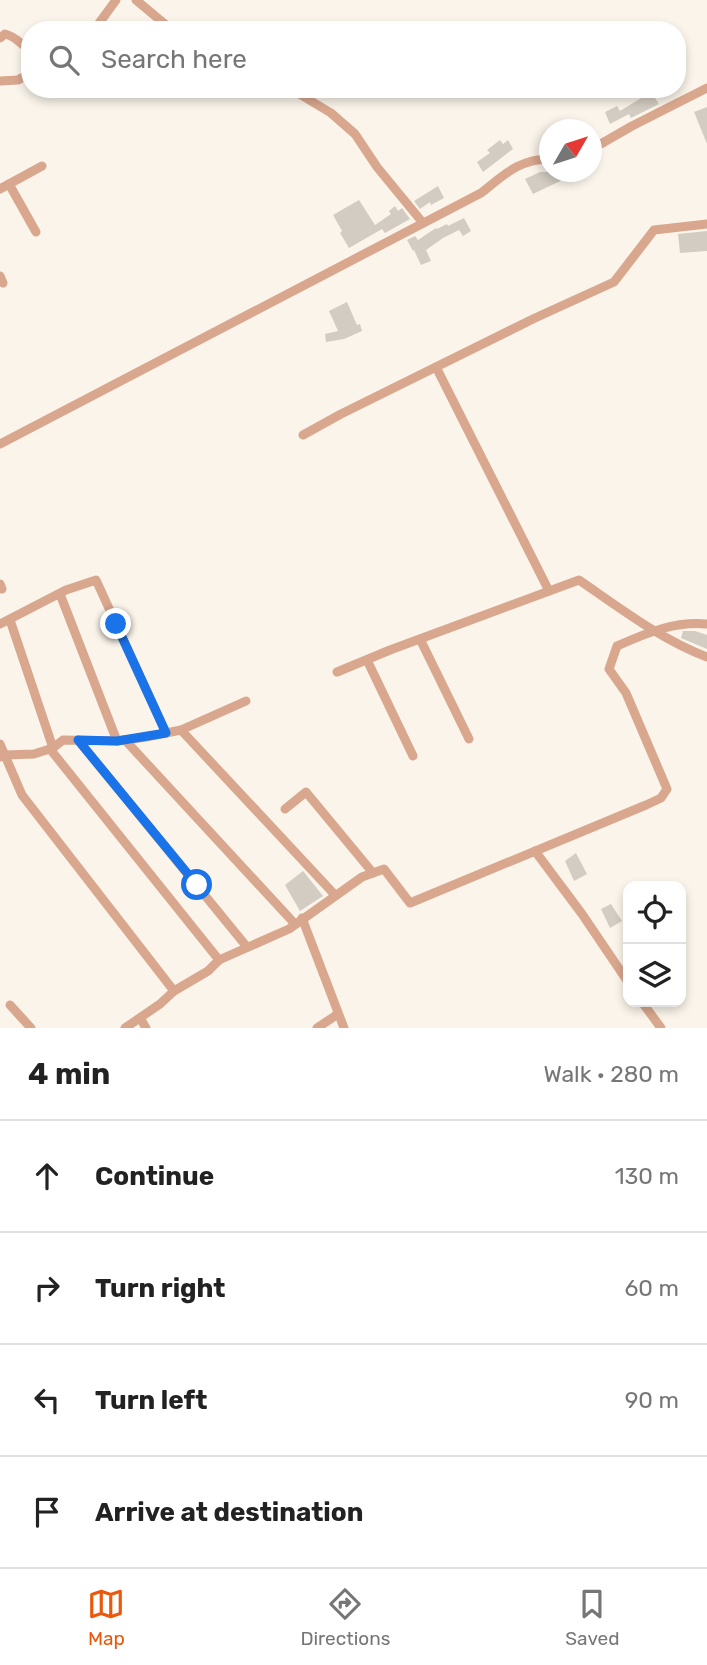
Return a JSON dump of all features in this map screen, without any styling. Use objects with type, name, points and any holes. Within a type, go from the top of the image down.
[{"type":"street","points":[[100,21],[116,0]]},
{"type":"street","points":[[136,0],[161,21]]},
{"type":"street","points":[[0,38],[5,34],[15,37],[21,44]]},
{"type":"street","points":[[0,80],[21,78]]},
{"type":"street","points":[[602,143],[707,88]]},
{"type":"street","points":[[306,98],[331,113],[355,134],[377,167],[423,223]]},
{"type":"street","points":[[0,444],[481,193],[513,167],[539,159]]},
{"type":"street","points":[[0,189],[42,166]]},
{"type":"street","points":[[9,184],[36,232]]},
{"type":"street","points":[[303,435],[535,318],[614,282],[654,230],[707,224]]},
{"type":"street","points":[[436,367],[549,591]]},
{"type":"street","points":[[166,733],[96,580],[60,594],[5,622],[52,748],[219,960]]},
{"type":"street","points":[[337,672],[579,580],[653,630],[707,657]]},
{"type":"street","points":[[60,594],[121,740],[298,921],[344,1028]]},
{"type":"street","points":[[125,1028],[174,991],[208,971],[219,960],[289,929],[362,877],[384,869],[410,903],[661,798],[667,789],[626,693],[609,669],[617,646],[669,625],[707,624]]},
{"type":"street","points":[[419,639],[469,739]]},
{"type":"street","points":[[367,660],[413,756]]},
{"type":"street","points":[[2,756],[34,754],[52,748],[63,740],[121,740],[181,730],[246,701]]},
{"type":"street","points":[[181,730],[335,895]]},
{"type":"street","points":[[78,740],[247,947]]},
{"type":"street","points":[[0,744],[2,756],[22,794],[174,991]]},
{"type":"street","points":[[285,809],[306,792],[373,873]]},
{"type":"street","points":[[535,851],[623,975]]},
{"type":"street","points":[[10,1005],[31,1028]]},
{"type":"street","points":[[646,1007],[661,1028]]},
{"type":"street","points":[[317,1028],[338,1014]]},
{"type":"street","points":[[141,1018],[146,1028]]},
{"type":"building","points":[[641,98],[655,98],[659,104],[631,118],[629,114],[610,124],[605,112],[617,106],[620,111]]},
{"type":"building","points":[[707,107],[707,144],[694,112]]},
{"type":"building","points":[[500,140],[503,144],[508,140],[513,149],[483,172],[477,162],[490,153],[487,150]]},
{"type":"building","points":[[539,172],[539,182],[558,182],[533,194],[525,179]]},
{"type":"building","points":[[438,186],[444,198],[431,205],[430,202],[420,209],[414,201]]},
{"type":"building","points":[[359,200],[375,225],[391,214],[389,211],[395,206],[398,211],[402,208],[410,219],[385,233],[382,229],[349,248],[333,215]]},
{"type":"building","points":[[464,218],[471,231],[463,236],[459,230],[443,238],[426,250],[431,261],[421,265],[407,240],[415,236],[418,240],[436,228],[447,224],[448,226]]},
{"type":"building","points":[[707,231],[707,251],[680,253],[678,234]]},
{"type":"building","points":[[347,302],[362,331],[344,339],[326,342],[325,334],[338,331],[329,311]]},
{"type":"building","points":[[683,631],[707,635],[707,649],[681,638]]},
{"type":"building","points":[[576,853],[587,874],[574,881],[565,861]]},
{"type":"building","points":[[303,871],[323,896],[300,911],[285,885]]},
{"type":"building","points":[[611,904],[622,921],[610,928],[601,909]]},
{"type":"route","points":[[116,624],[166,733],[117,741],[78,740],[197,885]]}]
